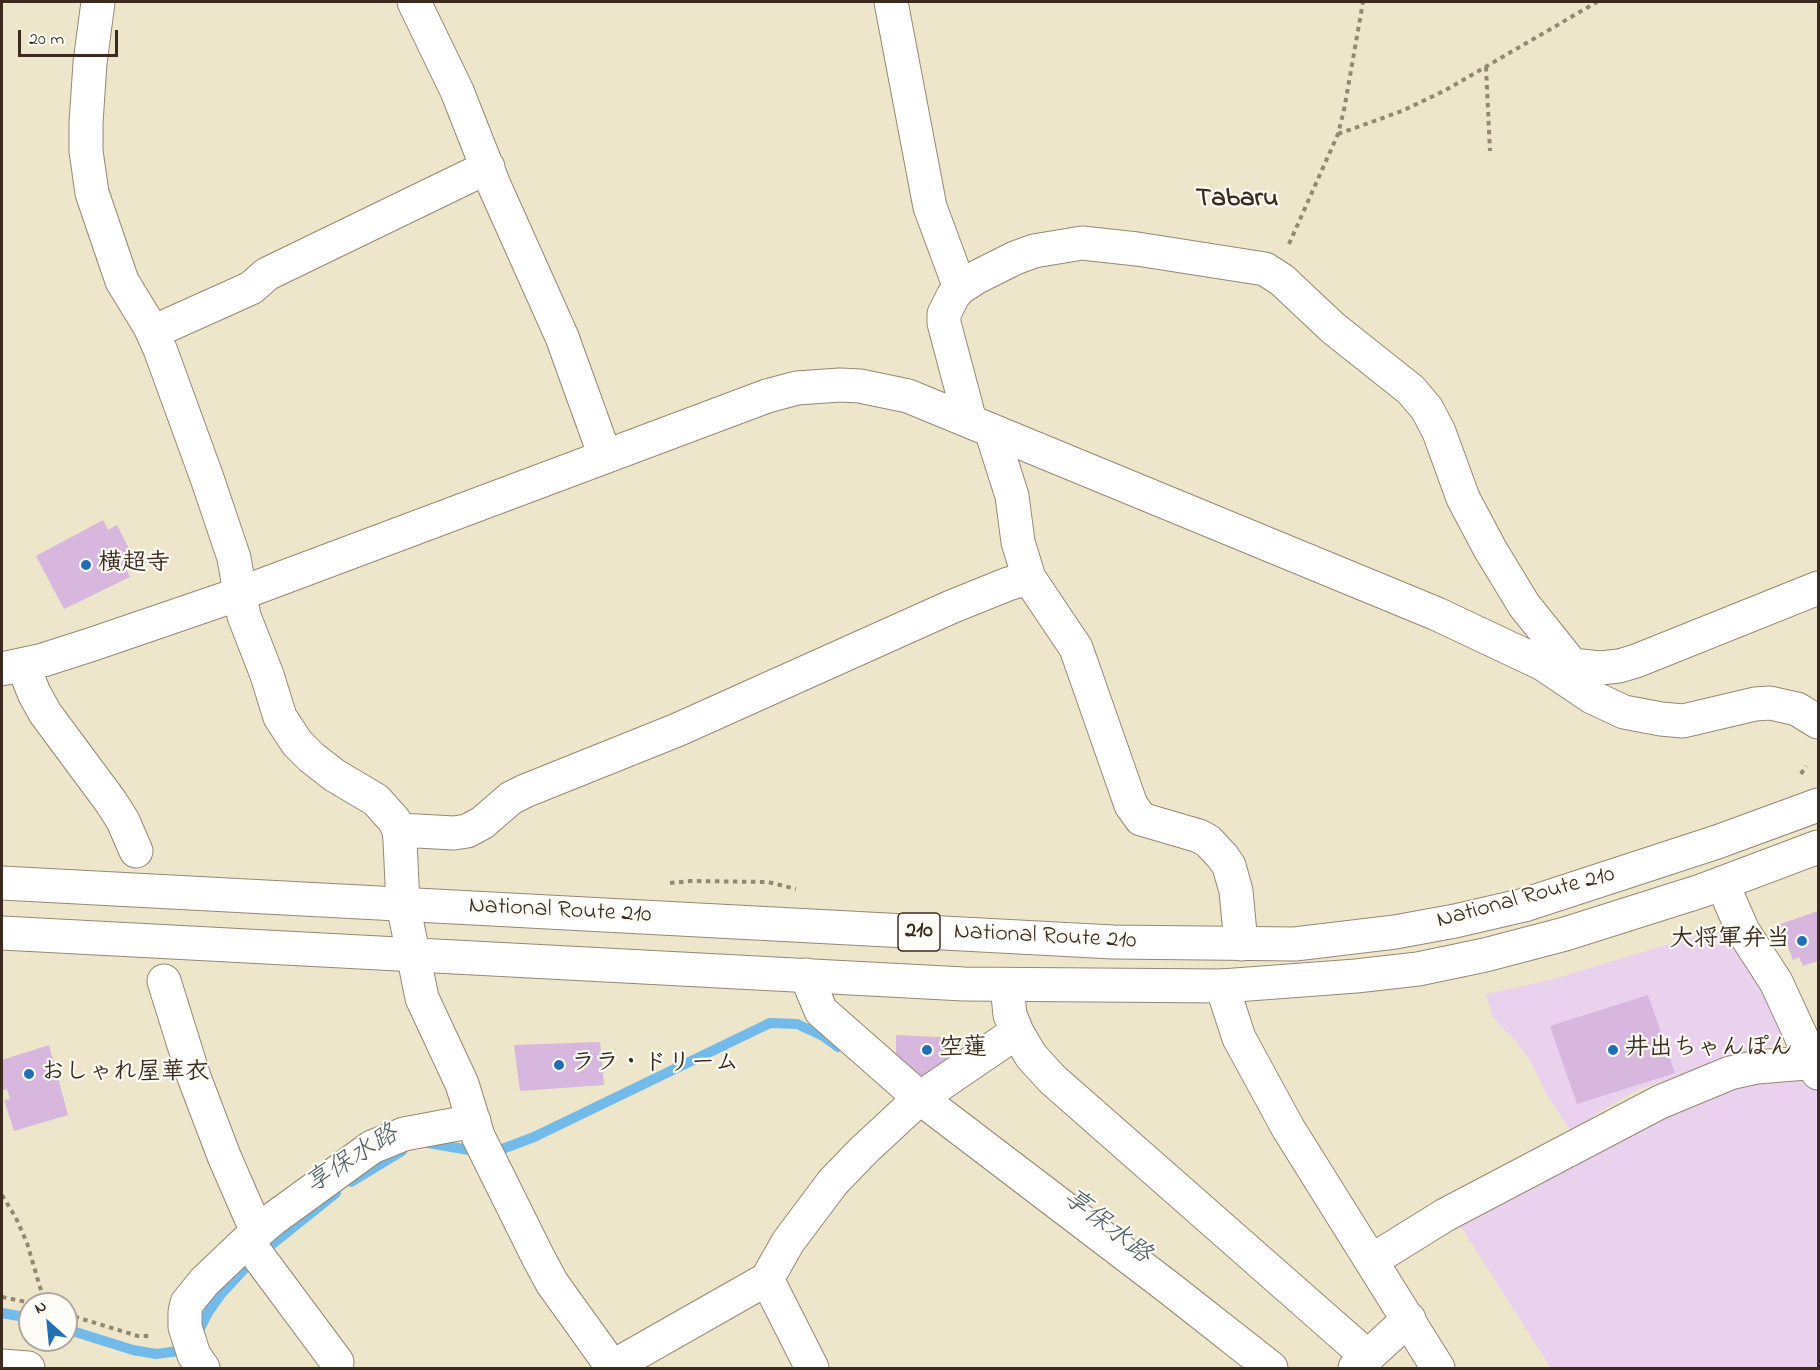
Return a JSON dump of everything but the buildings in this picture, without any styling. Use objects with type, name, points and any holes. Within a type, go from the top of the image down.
[{"type":"main road","points":[[98,2],[94,19],[87,103],[86,151],[89,178],[97,210],[122,281],[160,349],[225,530],[234,558],[239,594],[250,634],[267,675],[280,717],[305,752],[326,770],[376,800],[389,813],[399,830],[403,904],[422,998],[462,1084],[488,1157],[552,1283],[612,1368],[767,1279],[788,1242],[833,1182],[920,1098],[1017,1032]]},
{"type":"main road","points":[[414,2],[457,91],[562,337],[605,456]]},
{"type":"main road","points":[[891,2],[930,207],[960,288]]},
{"type":"main road","points":[[153,333],[251,288],[267,274],[488,167]]},
{"type":"main road","points":[[1241,944],[1236,891],[1229,866],[1216,849],[1199,836],[1141,819],[1131,805],[1076,648],[1029,578],[1018,542],[1012,496],[980,426],[944,323],[944,314],[948,304],[960,288],[977,276],[1015,258],[1034,251],[1082,243],[1242,265],[1265,269],[1273,273],[1333,328],[1411,390],[1427,409],[1439,432],[1463,498],[1490,549],[1524,605],[1571,673],[1592,697],[1624,712],[1661,720],[1683,721],[1755,704],[1770,703],[1797,709],[1818,722]]},
{"type":"main road","points":[[136,851],[123,821],[111,802],[12,667],[135,631],[767,396],[797,388],[817,385],[860,386],[908,396],[1437,614],[1571,673],[1619,666],[1636,661],[1818,588]]},
{"type":"main road","points":[[399,830],[454,833],[467,831],[482,823],[512,798],[525,791],[677,730],[951,607],[1029,578]]},
{"type":"main road","name":"National Route 210","points":[[2,883],[1113,942],[1295,944],[1395,932],[1478,916],[1524,904],[1706,846],[1818,805]]},
{"type":"main road","name":"National Route 210","points":[[2,933],[1007,985],[1222,987],[1419,969],[1485,956],[1565,934],[1722,883],[1818,847]]},
{"type":"main road","points":[[1371,1261],[1445,1215],[1669,1098],[1730,1073],[1757,1067],[1817,1066],[1776,982],[1743,931],[1722,883]]},
{"type":"main road","points":[[806,975],[821,1011],[920,1098],[1271,1368]]},
{"type":"main road","points":[[164,981],[177,1027],[225,1156],[252,1237],[337,1362]]},
{"type":"main road","points":[[1007,985],[1010,1015],[1017,1032],[1031,1056],[1052,1079],[1361,1363],[1409,1319]]},
{"type":"main road","points":[[1222,987],[1239,1038],[1288,1128],[1438,1368]]},
{"type":"main road","points":[[194,1350],[185,1312],[193,1295],[252,1237],[372,1147],[404,1134],[474,1121]]},
{"type":"main road","points":[[767,1279],[812,1368]]},
{"type":"main road","points":[[2,1366],[27,1368]]},
{"type":"path","points":[[1273,273],[1298,227],[1338,134],[1363,2]]},
{"type":"path","points":[[1338,134],[1402,111],[1444,91],[1597,2]]},
{"type":"path","points":[[1486,67],[1490,151]]},
{"type":"path","points":[[1801,775],[1806,766]]},
{"type":"path","points":[[2,1195],[27,1243],[41,1292]]},
{"type":"path","points":[[2,1297],[18,1300]]},
{"type":"path","points":[[78,1318],[138,1336],[166,1334],[194,1350]]},
{"type":"shaded area","points":[[1716,930],[1751,969],[1780,1024],[1782,1037],[1778,1043],[1639,1089],[1599,1112],[1572,1133],[1546,1093],[1530,1060],[1493,1017],[1486,994],[1550,980]]},
{"type":"shaded area","points":[[1797,1071],[1818,1086],[1818,1368],[1551,1368],[1456,1219],[1701,1093]]},
{"type":"waterway","name":"享保水路","points":[[497,1151],[534,1137],[770,1023],[797,1024],[823,1036],[838,1047]]},
{"type":"waterway","name":"享保水路","points":[[428,1143],[469,1150]]},
{"type":"waterway","name":"享保水路","points":[[351,1182],[402,1151]]},
{"type":"waterway","name":"享保水路","points":[[271,1245],[336,1193]]},
{"type":"waterway","name":"享保水路","points":[[78,1333],[133,1350],[156,1354],[179,1351],[196,1336],[221,1294],[246,1267]]},
{"type":"waterway","name":"享保水路","points":[[2,1313],[18,1316]]},
{"type":"place","name":"横超寺","points":[[86,565]]},
{"type":"place","name":"大将軍弁当","points":[[1802,941]]},
{"type":"place","name":"空蓮","points":[[927,1050]]},
{"type":"place","name":"井出ちゃんぽん","points":[[1613,1050]]},
{"type":"place","name":"ララ・ドリーム","points":[[559,1065]]},
{"type":"place","name":"おしゃれ屋華衣","points":[[29,1074]]},
{"type":"district","name":"Tabaru","points":[[1237,201]]}]
